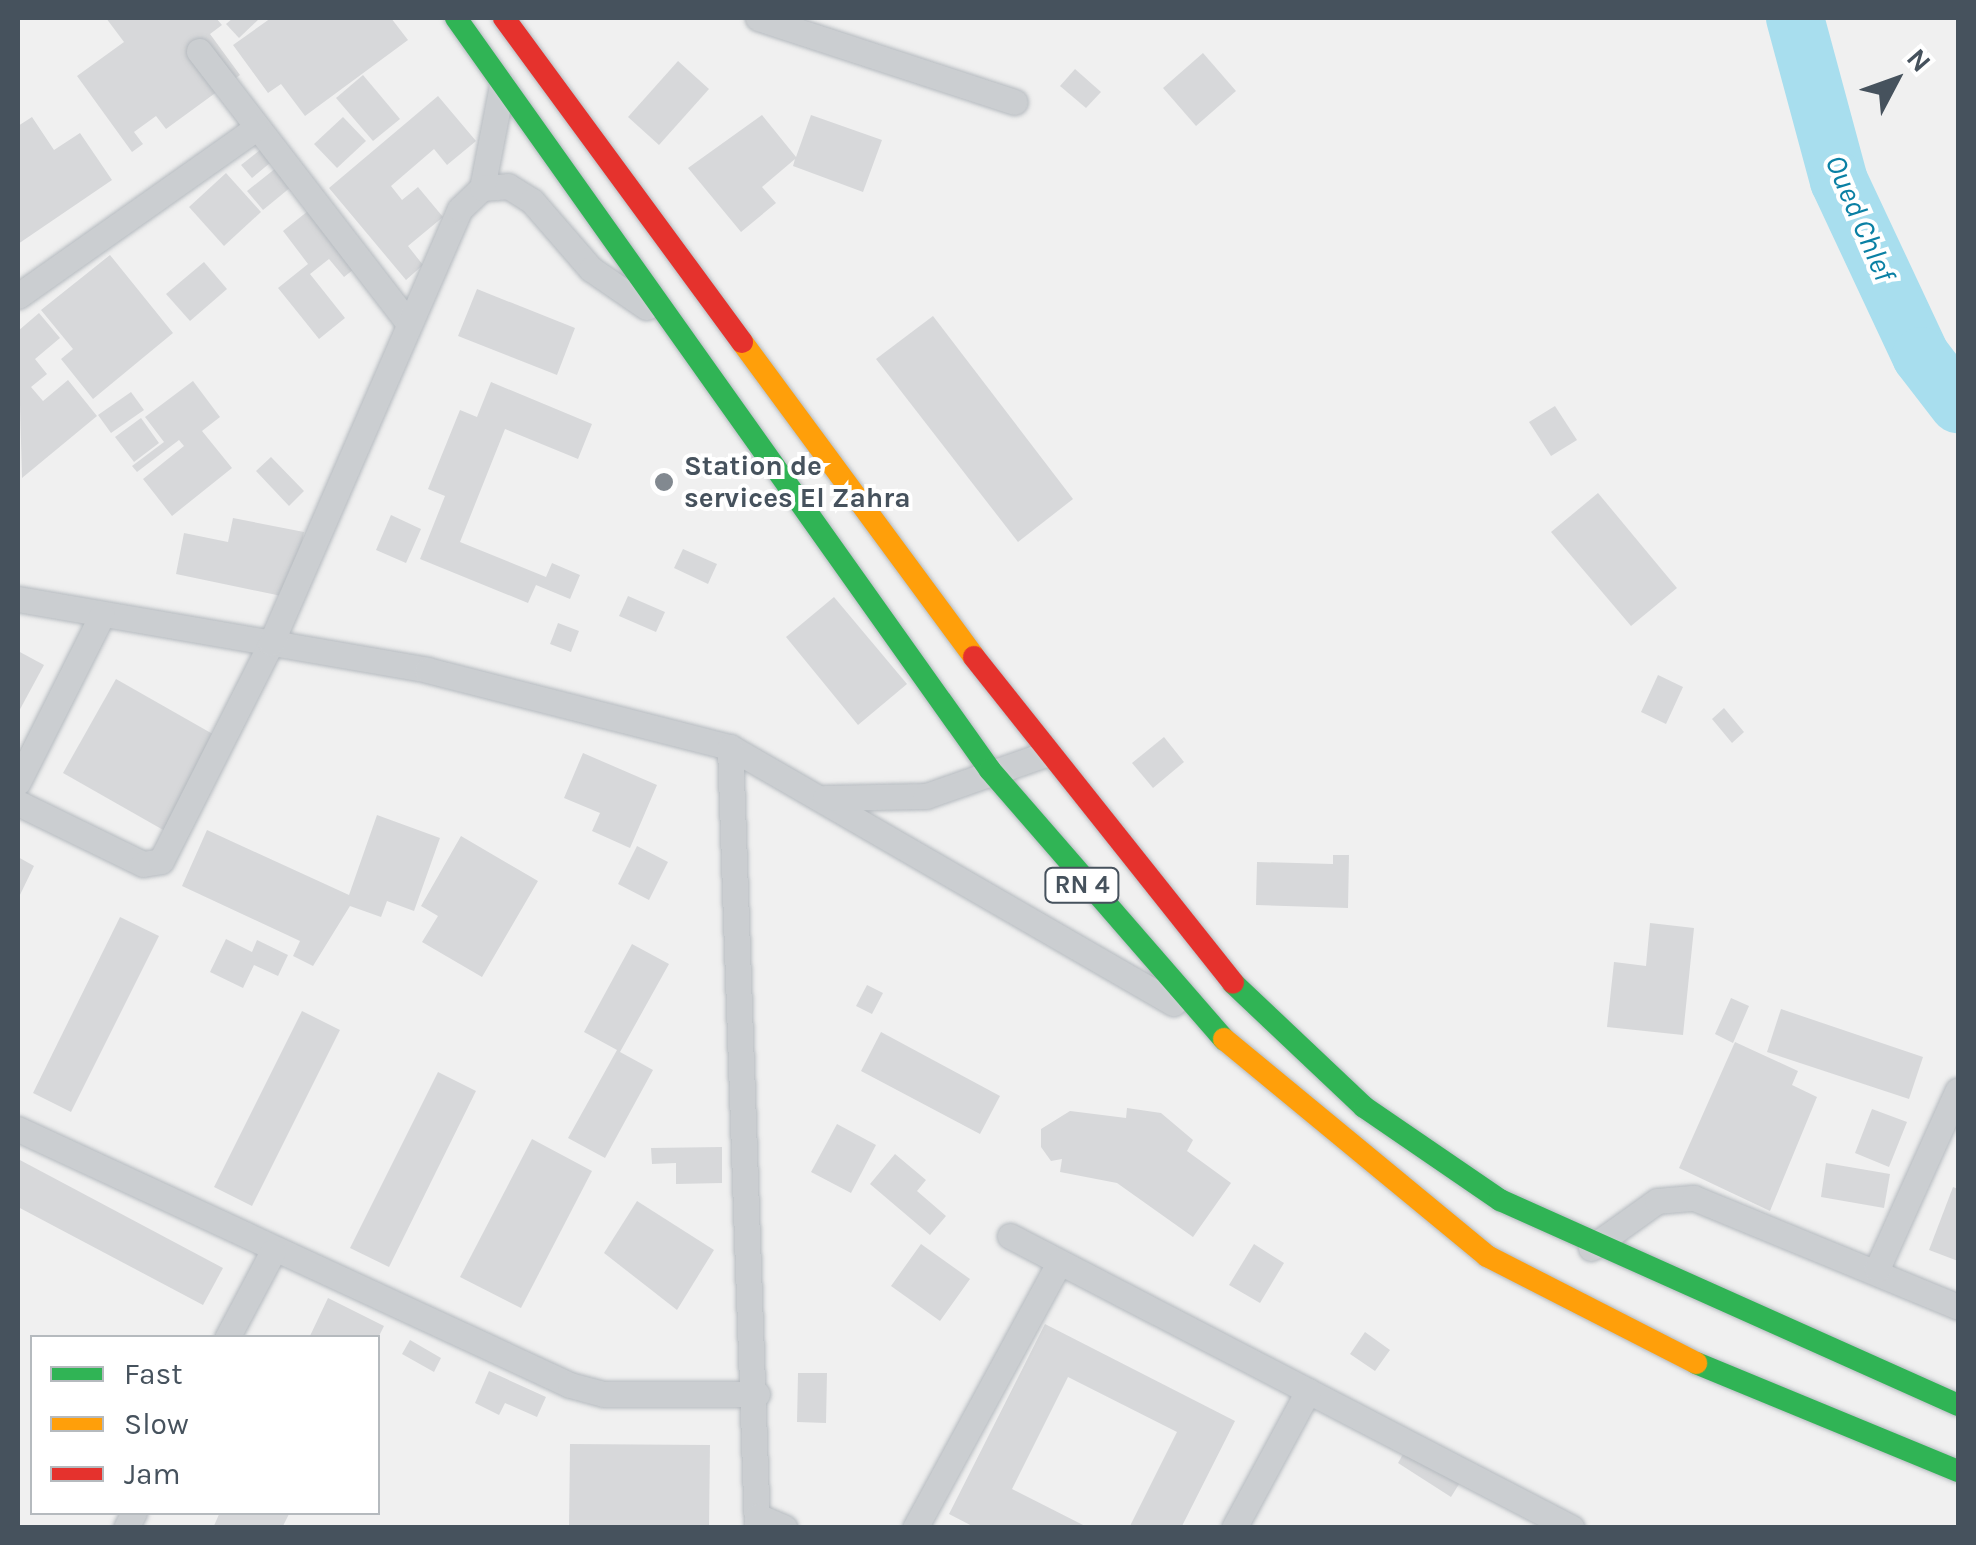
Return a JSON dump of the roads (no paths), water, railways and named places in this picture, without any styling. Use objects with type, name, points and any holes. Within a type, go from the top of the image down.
[{"type":"highway","name":"RN 4","points":[[456,18],[503,77],[671,324],[990,770],[1205,1022],[1332,1138],[1487,1256],[1634,1338],[1958,1470]]},
{"type":"highway","name":"RN 4","points":[[505,18],[1046,754],[1241,993],[1364,1107],[1591,1248],[1958,1406]]},
{"type":"street","points":[[758,18],[1015,102]]},
{"type":"street","points":[[199,51],[410,324]]},
{"type":"street","points":[[18,803],[143,864],[161,860],[272,643],[460,210],[482,188],[503,77]]},
{"type":"street","points":[[18,296],[256,128]]},
{"type":"street","points":[[482,188],[508,186],[532,201],[591,268],[671,324]]},
{"type":"street","points":[[18,600],[426,670],[730,747],[1205,1022]]},
{"type":"street","points":[[18,782],[102,615]]},
{"type":"street","points":[[730,747],[756,1394],[757,1522],[785,1528]]},
{"type":"street","points":[[820,798],[906,800],[1046,754]]},
{"type":"street","points":[[1876,1269],[1958,1092]]},
{"type":"street","points":[[18,1129],[570,1384],[604,1394],[756,1394]]},
{"type":"street","points":[[1591,1248],[1658,1202],[1694,1198],[1876,1269],[1958,1307]]},
{"type":"street","points":[[1010,1236],[1572,1528]]},
{"type":"street","points":[[229,1335],[273,1250]]},
{"type":"street","points":[[915,1528],[1059,1263]]},
{"type":"street","points":[[1234,1528],[1308,1391]]},
{"type":"waterway","name":"Oued Chlef","points":[[1795,18],[1839,181],[1921,356],[1958,404]]},
{"type":"place","name":"Station de services El Zahra","points":[[664,482]]}]
